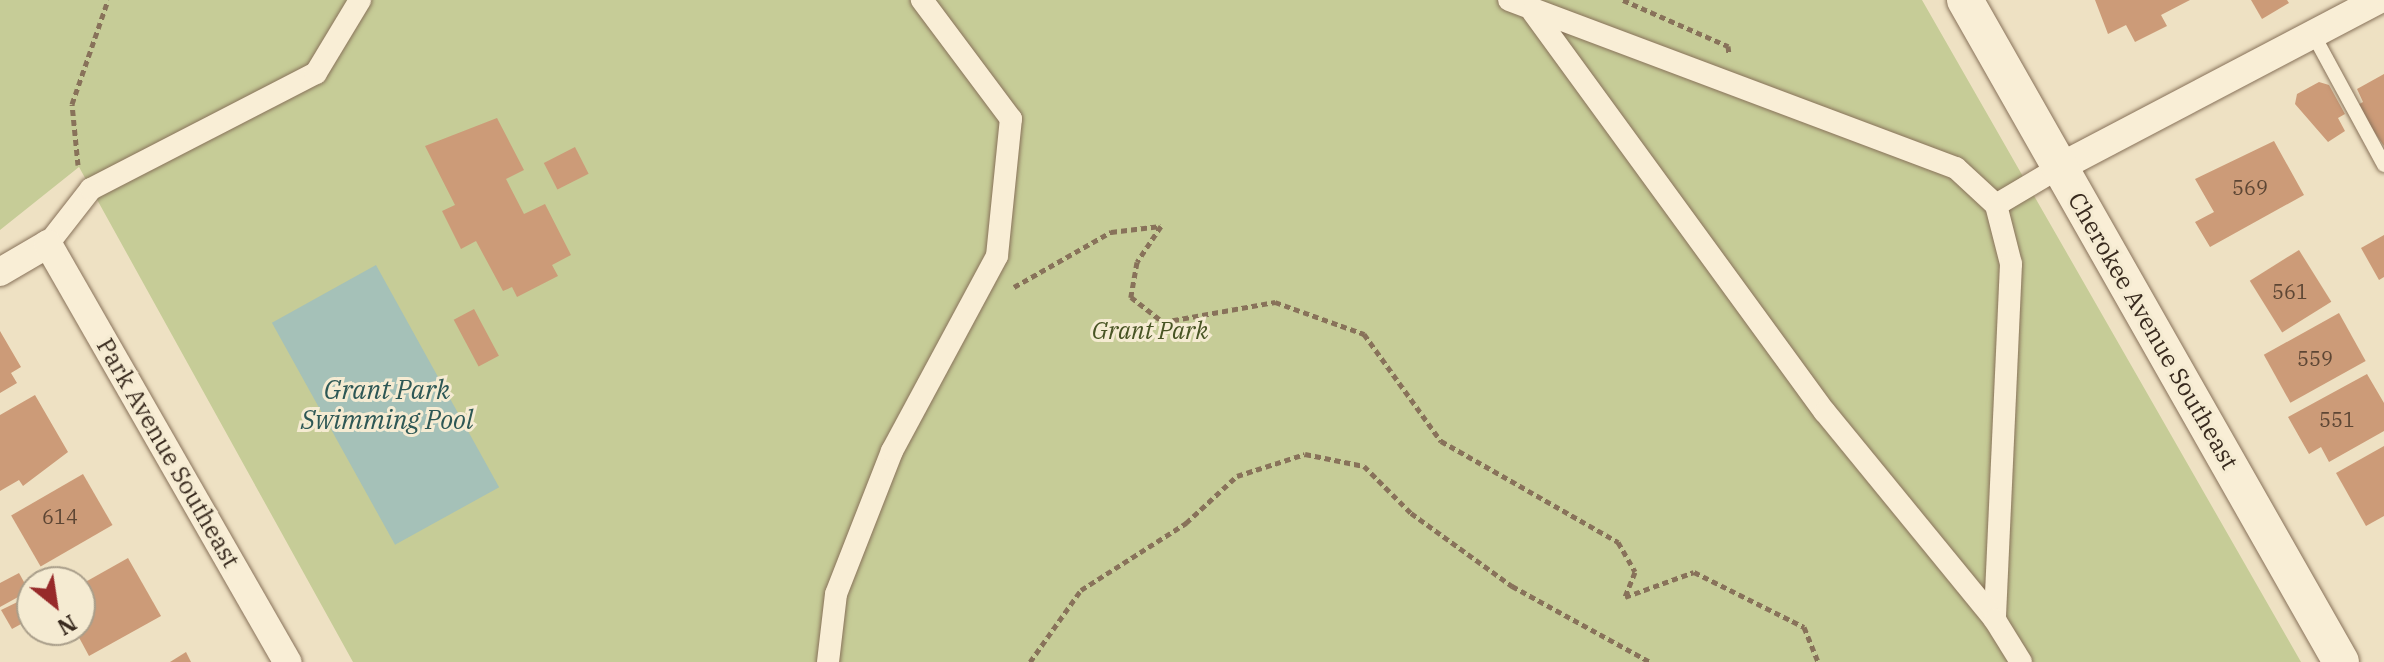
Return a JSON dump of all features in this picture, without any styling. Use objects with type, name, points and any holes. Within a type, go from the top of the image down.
[{"type":"street","points":[[0,272],[48,244],[91,189],[316,73],[360,0]]},
{"type":"street","points":[[828,662],[836,594],[892,451],[997,256],[1011,119],[922,0]]},
{"type":"street","points":[[1509,0],[1533,12],[1956,168],[1996,205],[2011,264],[1995,620]]},
{"type":"street","name":"Cherokee Avenue Southeast","points":[[1965,0],[2341,662]]},
{"type":"street","points":[[1996,205],[2060,167],[2378,0]]},
{"type":"street","points":[[1533,12],[1825,412],[1995,620],[2021,662]]},
{"type":"street","name":"Park Avenue Southeast","points":[[48,244],[287,662]]},
{"type":"lane","points":[[2313,34],[2384,165]]},
{"type":"path","points":[[78,166],[72,104],[108,0]]},
{"type":"path","points":[[1623,0],[1728,46],[1733,84]]},
{"type":"path","points":[[963,320],[1111,232],[1161,226],[1137,262],[1131,297],[1163,322],[1275,302],[1364,334],[1386,355],[1441,441],[1618,542],[1635,572],[1625,597],[1694,572],[1804,627],[1818,662]]},
{"type":"path","points":[[1030,662],[1081,590],[1186,523],[1237,476],[1305,454],[1364,466],[1411,513],[1512,586],[1650,662]]},
{"type":"green space","name":"Grant Park","points":[[0,0],[1922,0],[2301,662],[353,662],[79,167],[0,230]]},
{"type":"water","name":"Grant Park Swimming Pool","points":[[376,265],[499,487],[395,545],[272,323]]},
{"type":"building","points":[[2095,0],[2190,0],[2161,15],[2167,26],[2135,42],[2126,25],[2108,34]]},
{"type":"building","points":[[2251,0],[2287,0],[2289,3],[2262,19]]},
{"type":"building","points":[[2384,74],[2384,146],[2356,106],[2363,102],[2357,89]]},
{"type":"building","points":[[2319,82],[2329,85],[2345,114],[2338,118],[2345,131],[2328,142],[2295,104],[2297,94]]},
{"type":"building","points":[[497,118],[524,170],[506,179],[524,214],[545,204],[571,255],[552,265],[558,276],[517,297],[512,287],[503,291],[476,241],[461,249],[442,211],[455,205],[425,146]]},
{"type":"building","points":[[2274,141],[2304,195],[2210,247],[2195,222],[2214,212],[2195,179]]},
{"type":"building","points":[[575,147],[589,174],[557,190],[544,163]]},
{"type":"building","points":[[2384,235],[2384,277],[2379,280],[2361,248]]},
{"type":"building","points":[[2299,250],[2331,302],[2282,332],[2250,281]]},
{"type":"building","points":[[474,309],[499,356],[479,367],[454,320]]},
{"type":"building","points":[[2339,313],[2366,361],[2290,403],[2264,355]]},
{"type":"building","points":[[0,331],[21,367],[11,373],[17,383],[0,393]]},
{"type":"building","points":[[2367,374],[2384,403],[2384,431],[2329,462],[2321,447],[2309,454],[2288,417]]},
{"type":"building","points":[[35,395],[68,452],[23,486],[19,480],[0,491],[0,415]]},
{"type":"building","points":[[2384,446],[2384,516],[2366,526],[2336,473]]},
{"type":"building","points":[[83,474],[112,525],[40,566],[11,516]]},
{"type":"building","points":[[128,558],[161,616],[89,656],[84,646],[96,646],[96,576]]},
{"type":"building","points":[[16,575],[16,598],[0,607],[0,583]]},
{"type":"building","points":[[16,603],[16,627],[12,629],[1,610]]},
{"type":"building","points":[[186,652],[191,662],[170,662]]}]
